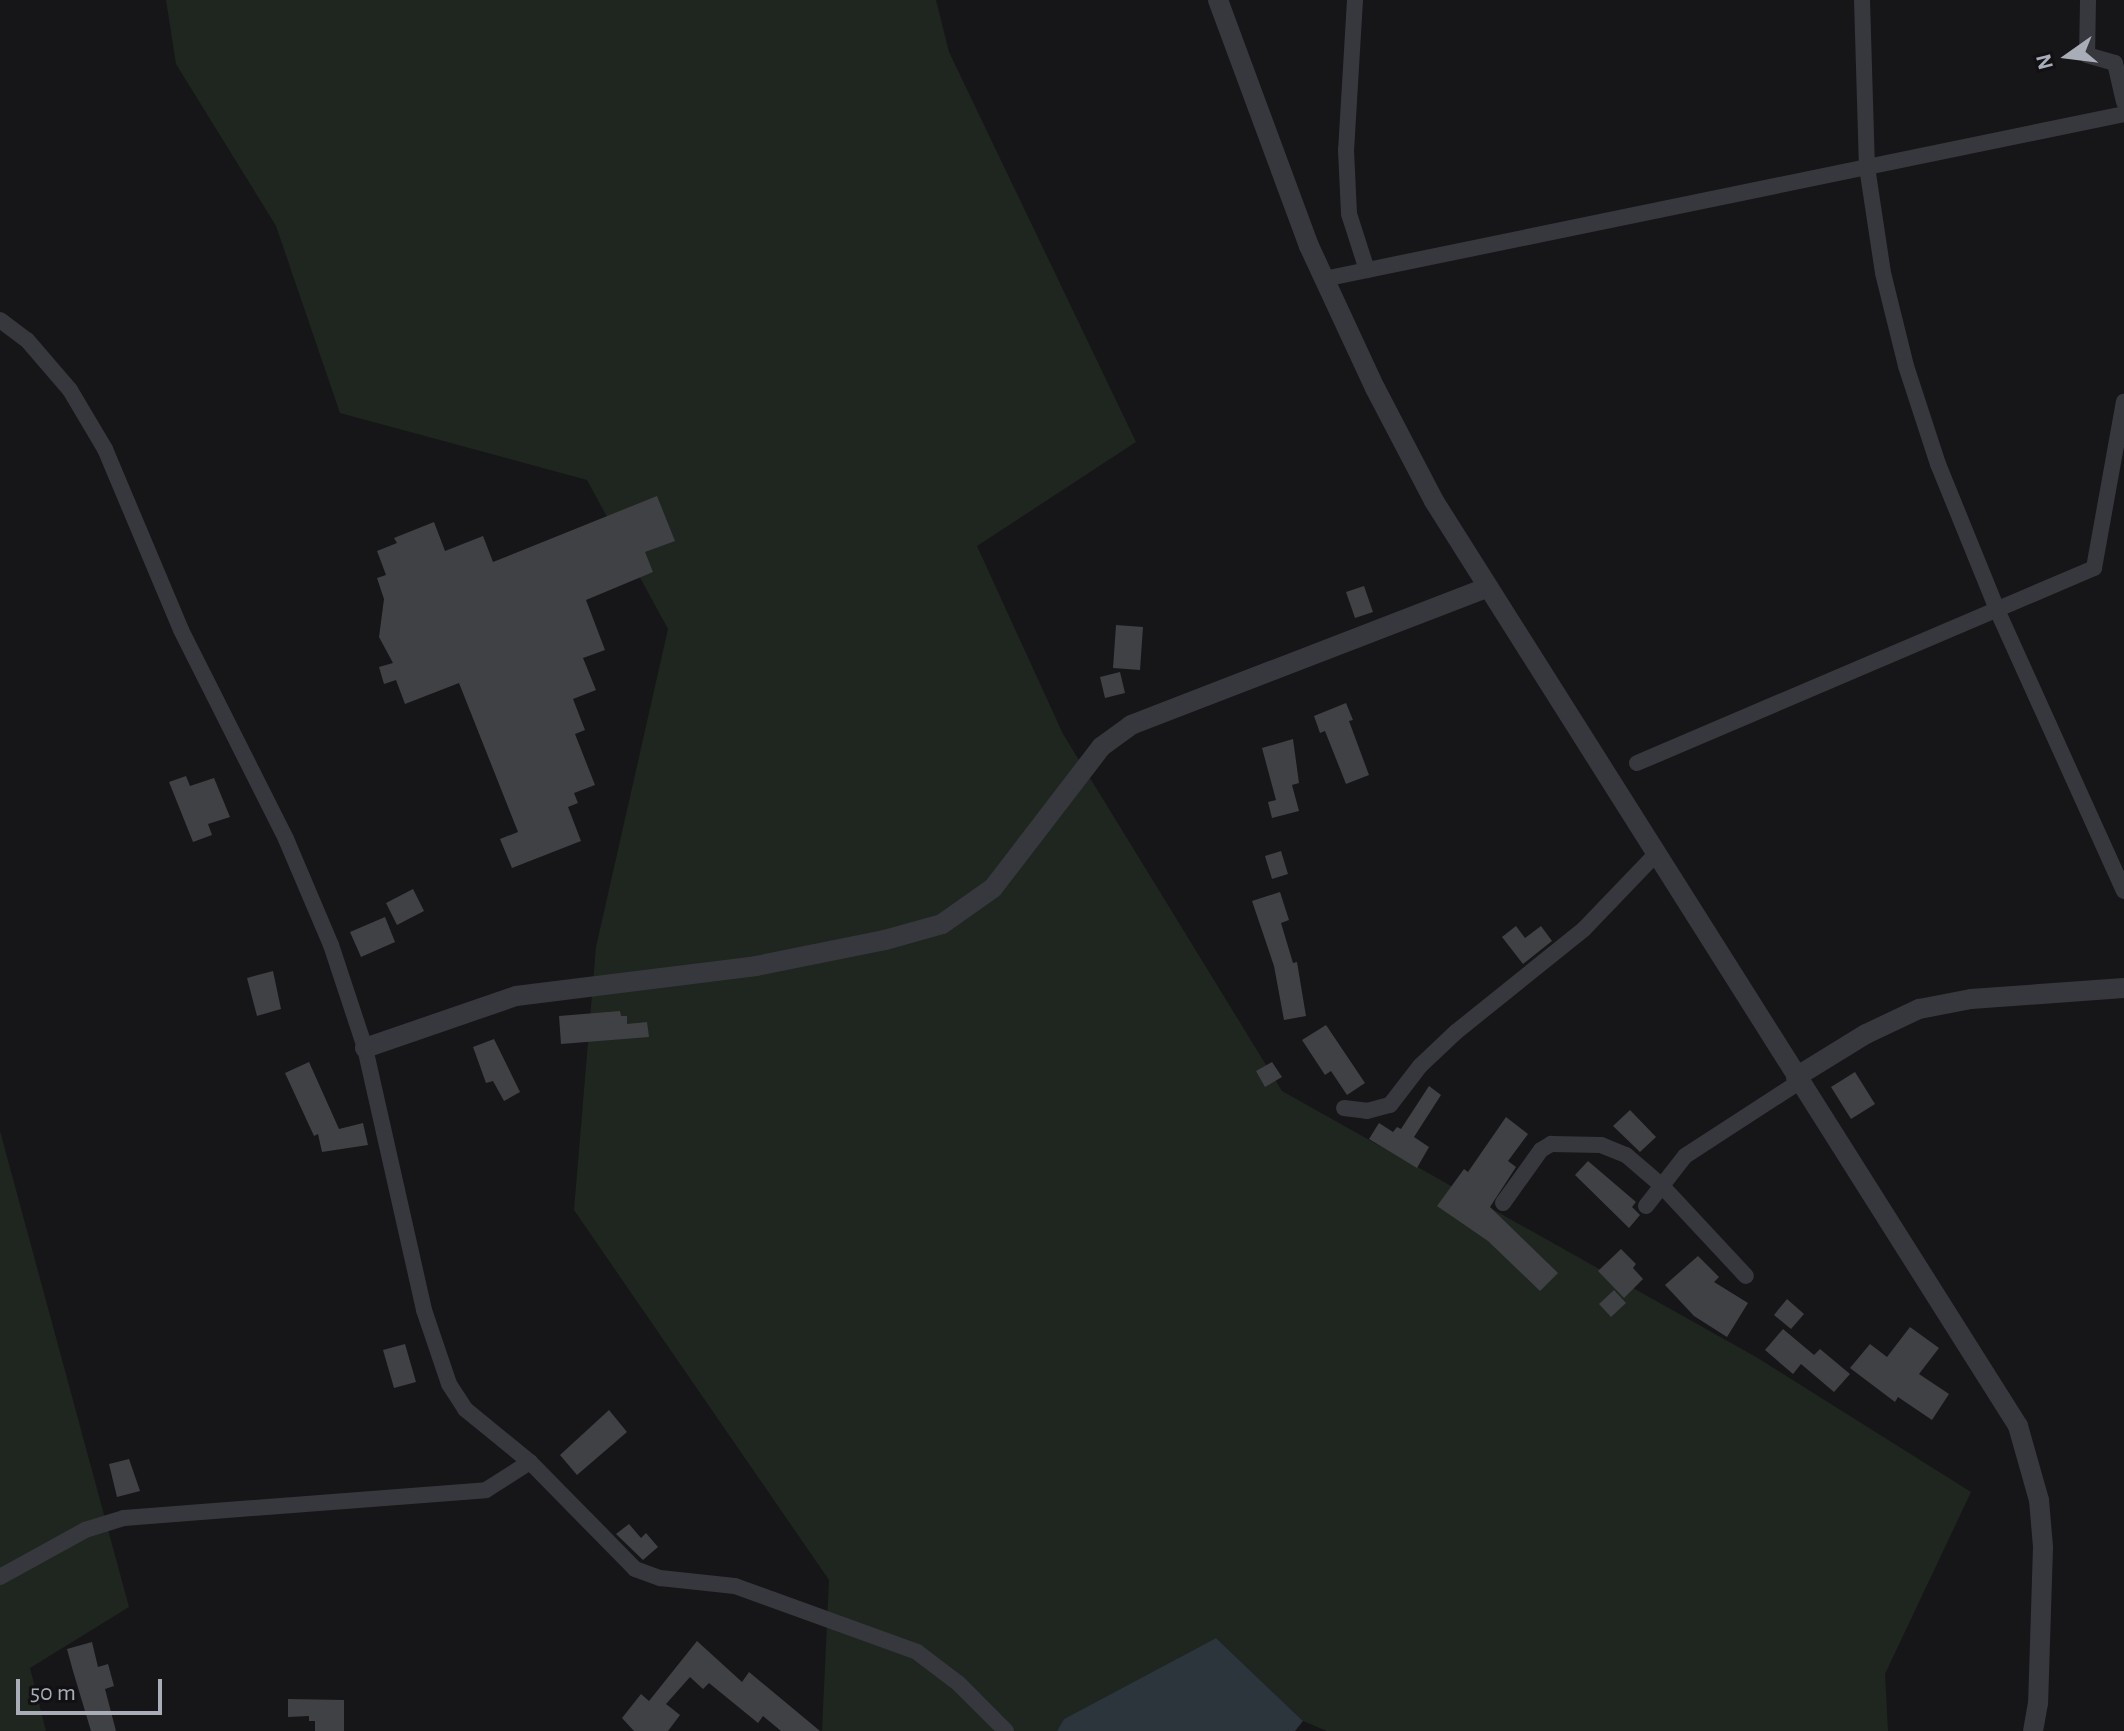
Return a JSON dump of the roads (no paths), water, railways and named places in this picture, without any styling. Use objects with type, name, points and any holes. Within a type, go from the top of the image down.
[{"type":"street","points":[[1218,0],[1324,279],[1375,388],[1434,501],[1798,1080],[1998,1389],[2018,1426],[2030,1456],[2043,1547],[2038,1703],[2033,1731]]},
{"type":"street","points":[[1355,0],[1346,150],[1349,214],[1367,270]]},
{"type":"street","points":[[1862,0],[1867,167],[1883,273],[1906,366],[1938,464],[1998,612],[2124,891]]},
{"type":"street","points":[[2088,0],[2087,55],[2115,63],[2124,102]]},
{"type":"street","points":[[1324,279],[2124,114]]},
{"type":"street","points":[[0,320],[27,340],[70,390],[105,449],[181,630],[286,839],[331,945],[365,1048],[424,1310],[449,1384],[465,1409],[530,1462],[635,1569],[660,1578],[735,1586],[917,1652],[958,1683],[1006,1731]]},
{"type":"street","points":[[1637,763],[1998,612],[2094,568],[2124,402]]},
{"type":"street","points":[[365,1048],[516,996],[756,966],[885,940],[942,924],[993,888],[1101,747],[1131,725],[1488,587]]},
{"type":"street","points":[[1344,1108],[1367,1111],[1390,1105],[1420,1066],[1456,1032],[1584,929],[1656,854]]},
{"type":"street","points":[[1646,1206],[1685,1156],[1866,1034],[1919,1009],[1971,999],[2124,988]]},
{"type":"street","points":[[1503,1203],[1541,1150],[1551,1144],[1573,1141],[1601,1145],[1626,1155],[1662,1186],[1746,1276]]},
{"type":"street","points":[[0,1577],[85,1530],[124,1518],[486,1490],[530,1462]]}]
